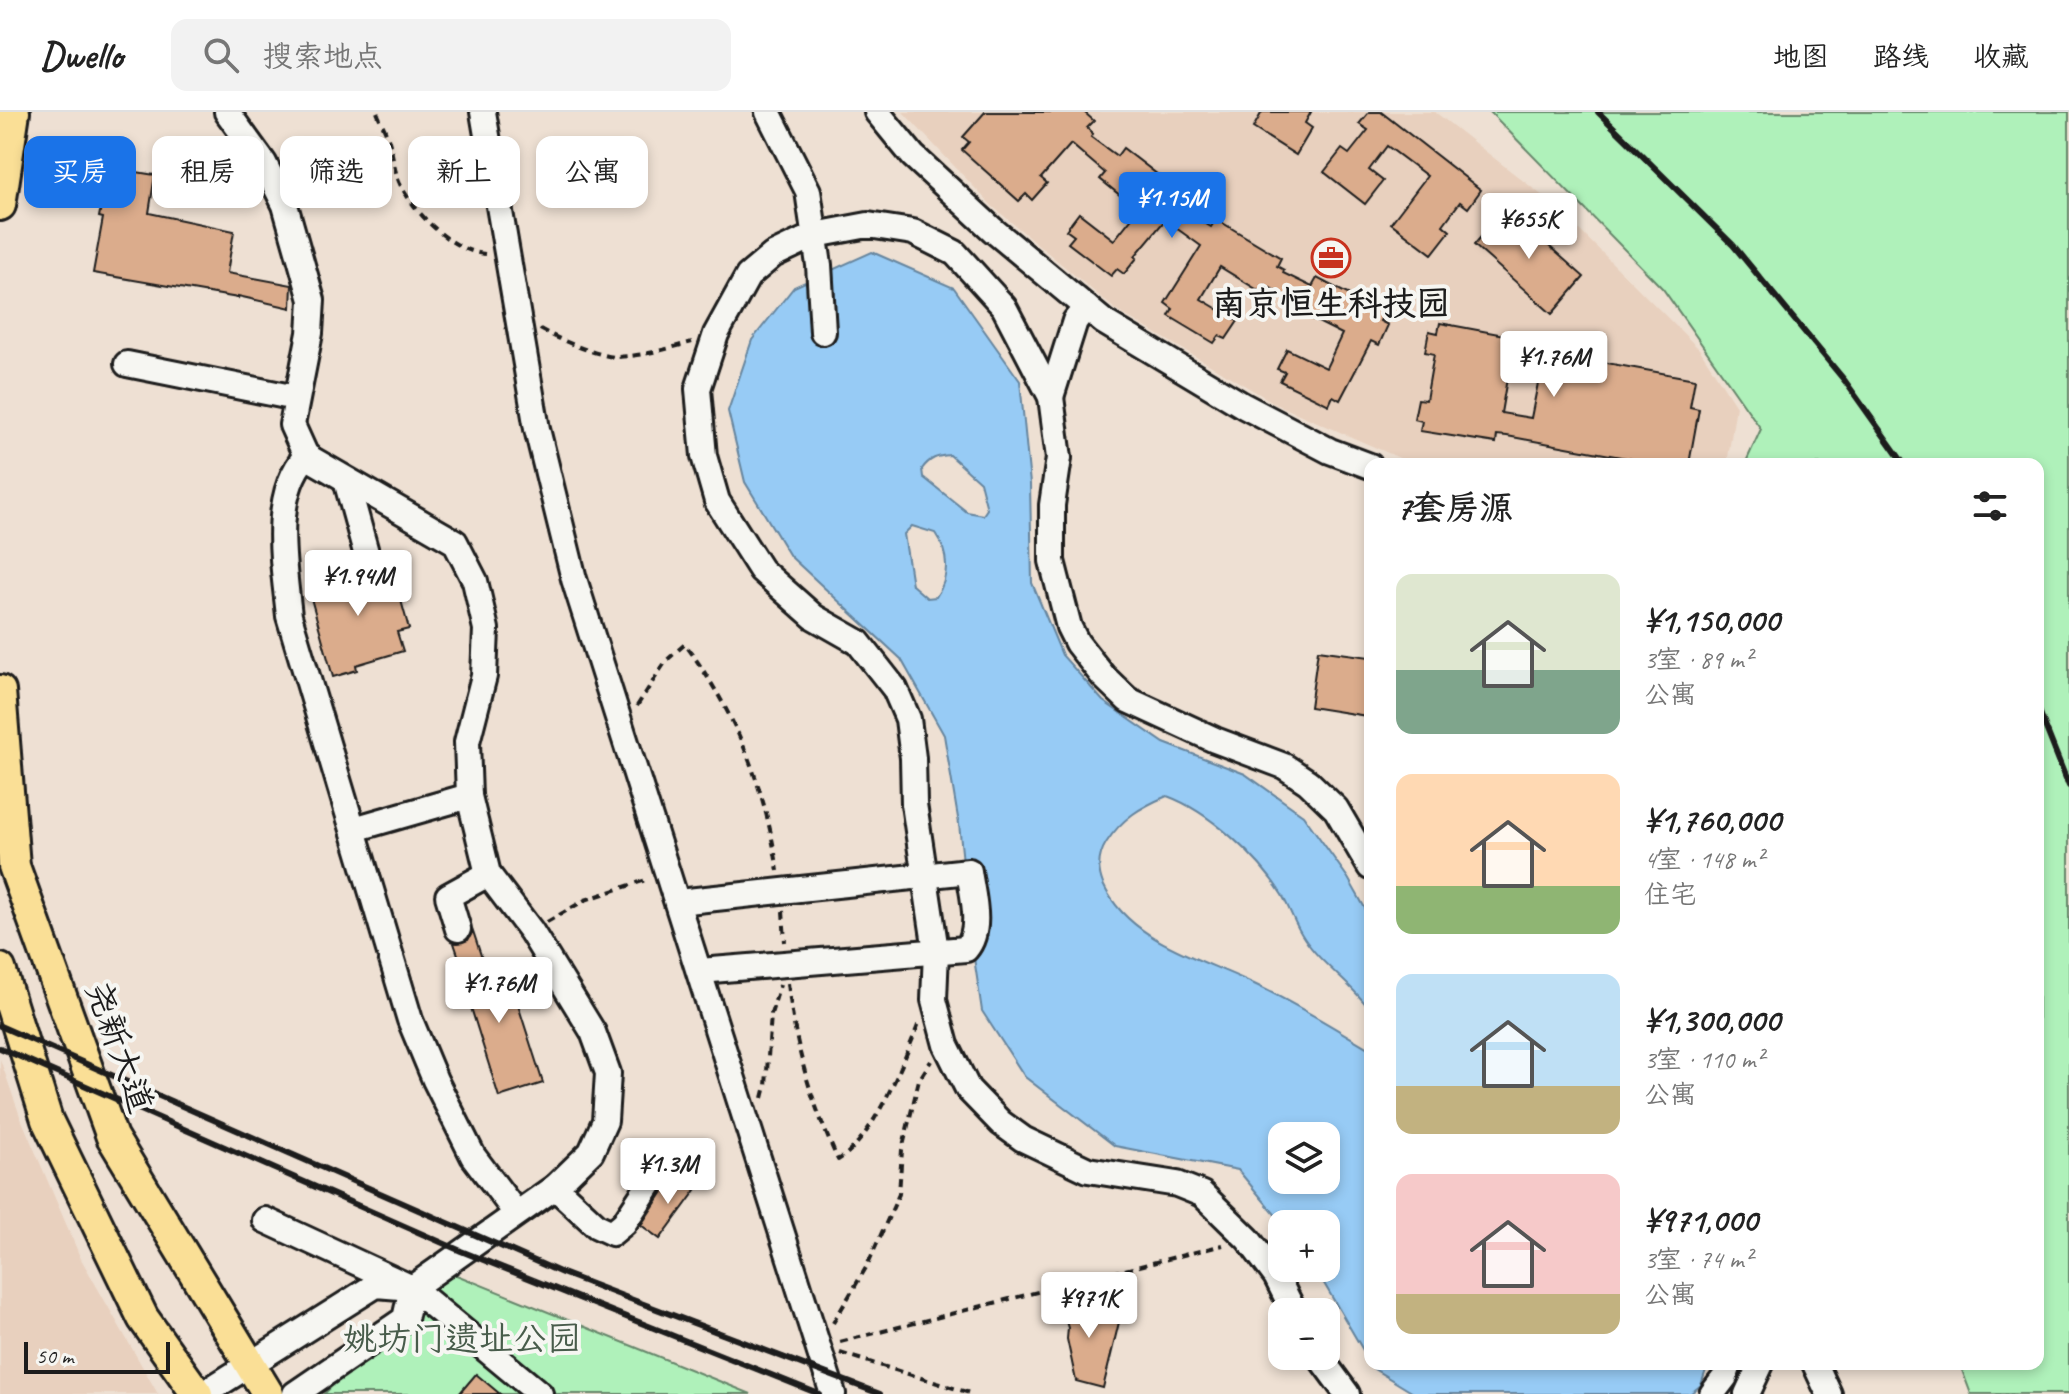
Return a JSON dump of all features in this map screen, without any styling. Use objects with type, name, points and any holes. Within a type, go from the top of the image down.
[{"type":"main road","points":[[0,205],[14,112]]},
{"type":"main road","name":"尧新大道","points":[[0,691],[14,866],[112,1137],[268,1394]]},
{"type":"main road","points":[[0,969],[47,1120],[143,1318],[197,1394]]},
{"type":"lane","points":[[203,1394],[376,1285],[412,1288],[555,1187],[591,1152],[605,1121],[608,1073],[593,1032],[531,931],[488,874],[469,796],[467,742],[484,676],[486,629],[475,581],[455,542],[306,456],[292,425],[310,333],[312,300],[285,205],[264,163],[227,112]]},
{"type":"lane","points":[[483,112],[537,429],[574,579],[833,1394]]},
{"type":"lane","points":[[768,112],[808,191],[823,332]]},
{"type":"lane","points":[[877,112],[913,156],[993,230],[1104,322],[1244,406],[1330,451],[1364,464]]},
{"type":"lane","points":[[1287,1298],[1276,1276],[1248,1239],[1202,1194],[1177,1184],[1088,1170],[1023,1139],[1001,1123],[968,1089],[946,1045],[934,1000],[936,951],[914,804],[908,719],[895,689],[858,642],[814,617],[761,570],[717,501],[704,456],[698,389],[716,334],[748,276],[773,255],[815,235],[868,225],[913,232],[955,253],[1004,307],[1051,397],[1059,458],[1052,505],[1052,561],[1069,627],[1077,643],[1103,676],[1128,700],[1215,740],[1284,766],[1308,782],[1336,809],[1364,857]]},
{"type":"lane","points":[[1051,397],[1075,321],[1086,307]]},
{"type":"lane","points":[[127,364],[296,398]]},
{"type":"lane","points":[[306,456],[296,467],[284,504],[284,568],[289,616],[410,1020],[435,1080],[473,1156],[516,1213]]},
{"type":"lane","points":[[346,480],[367,556]]},
{"type":"lane","points":[[354,829],[469,796]]},
{"type":"lane","points":[[678,902],[969,871],[975,923],[971,943],[966,949],[700,971]]},
{"type":"lane","points":[[458,929],[448,896],[464,884],[488,874]]},
{"type":"lane","points":[[555,1187],[597,1226],[612,1233],[624,1223],[657,1173]]},
{"type":"lane","points":[[265,1220],[412,1288],[540,1394]]},
{"type":"lane","points":[[295,1394],[405,1319],[412,1288]]},
{"type":"lane","points":[[1329,1370],[1347,1394]]},
{"type":"lane","points":[[1712,1394],[1727,1370]]},
{"type":"lane","points":[[1747,1394],[1758,1370]]},
{"type":"lane","points":[[1818,1370],[1829,1394]]},
{"type":"path","points":[[377,112],[388,137],[399,182],[415,207],[452,241],[473,253],[507,255]]},
{"type":"path","points":[[517,316],[554,338],[614,357],[657,352],[716,334]]},
{"type":"path","points":[[623,732],[666,661],[685,644],[713,681],[751,760],[772,837],[781,891],[794,1031],[806,1083],[838,1160],[850,1154],[878,1111],[901,1068],[921,1018]]},
{"type":"path","points":[[531,931],[585,900],[668,873]]},
{"type":"path","points":[[762,1099],[766,1086],[771,1014],[786,964]]},
{"type":"path","points":[[819,1346],[867,1266],[899,1194],[902,1150],[919,1080],[939,1048],[946,1045]]},
{"type":"path","points":[[819,1346],[1248,1239]]},
{"type":"path","points":[[819,1346],[973,1394]]},
{"type":"shaded area","name":"南京恒生科技园","points":[[903,112],[1435,112],[1553,204],[1700,350],[1736,406],[1728,458],[1400,458],[1278,405],[1116,310],[992,206]]},
{"type":"shaded area","points":[[0,1059],[20,1116],[81,1259],[158,1394],[0,1394]]},
{"type":"green space","points":[[1490,112],[2069,112],[2069,1394],[1971,1394],[1962,1370],[2044,1370],[2044,458],[1748,458],[1761,429],[1663,289]]},
{"type":"green space","name":"姚坊门遗址公园","points":[[449,1272],[751,1394],[324,1394]]},
{"type":"water","points":[[872,252],[954,288],[1020,381],[1030,484],[1032,583],[1062,655],[1103,701],[1164,743],[1245,774],[1303,815],[1348,878],[1364,906],[1364,1002],[1311,948],[1282,895],[1260,866],[1231,837],[1183,803],[1167,796],[1140,809],[1112,834],[1100,858],[1101,878],[1115,904],[1148,934],[1282,998],[1364,1045],[1364,1352],[1340,1311],[1340,1298],[1333,1298],[1323,1282],[1340,1282],[1340,1210],[1271,1210],[1238,1170],[1115,1146],[1025,1077],[982,1011],[959,824],[944,735],[901,659],[790,556],[745,482],[728,411],[752,340],[794,287]],"holes":[[[950,455],[980,482],[987,509],[983,515],[967,512],[923,477],[922,469],[928,462]],[[912,526],[935,533],[943,549],[946,573],[936,597],[927,598],[912,585],[904,534]]]},
{"type":"water","points":[[1376,1370],[1706,1370],[1701,1385],[1690,1394],[1415,1394]]},
{"type":"building","points":[[985,112],[1084,112],[1094,121],[1087,128],[1093,134],[1091,137],[1117,156],[1123,148],[1184,195],[1178,203],[1183,210],[1211,227],[1216,219],[1281,258],[1277,266],[1284,270],[1283,273],[1312,287],[1317,278],[1384,313],[1380,321],[1388,325],[1379,345],[1371,341],[1340,400],[1333,396],[1329,405],[1280,381],[1285,372],[1277,369],[1287,349],[1326,368],[1342,334],[1300,313],[1303,306],[1265,285],[1261,292],[1220,267],[1201,299],[1238,321],[1226,339],[1219,336],[1214,343],[1169,316],[1173,309],[1165,303],[1201,246],[1165,220],[1124,274],[1117,269],[1111,276],[1068,243],[1074,236],[1066,230],[1079,213],[1114,240],[1138,210],[1100,179],[1105,173],[1071,144],[1041,178],[1047,183],[1032,200],[1026,194],[1019,201],[962,150],[969,142],[963,137]]},
{"type":"building","points":[[1262,112],[1311,112],[1305,123],[1312,128],[1296,155],[1253,128]]},
{"type":"building","points":[[1369,112],[1381,112],[1481,190],[1468,208],[1460,202],[1443,225],[1450,231],[1432,254],[1391,223],[1427,176],[1387,146],[1369,170],[1383,181],[1365,204],[1324,172],[1342,149],[1349,154],[1368,130],[1359,124]]},
{"type":"building","points":[[136,172],[152,175],[149,213],[234,231],[227,273],[292,285],[291,308],[238,296],[93,273],[103,218],[99,217],[101,208],[136,208]]},
{"type":"building","points":[[1506,208],[1584,277],[1552,314],[1474,245]]},
{"type":"building","points":[[1440,323],[1515,337],[1514,346],[1695,379],[1690,407],[1699,409],[1690,458],[1626,458],[1507,436],[1497,435],[1496,443],[1420,431],[1422,421],[1414,419],[1418,399],[1426,400],[1434,354],[1425,352],[1429,331],[1438,333]],"holes":[[[1509,367],[1540,373],[1531,418],[1501,413]]]},
{"type":"building","points":[[378,566],[382,583],[395,579],[409,629],[397,632],[403,651],[356,665],[357,670],[333,677],[307,584],[357,567],[370,571]]},
{"type":"building","points":[[1318,650],[1364,656],[1364,716],[1310,707]]},
{"type":"building","points":[[473,931],[491,986],[510,980],[543,1083],[499,1097],[454,943],[468,940]]},
{"type":"building","points":[[672,1173],[696,1190],[660,1239],[641,1225]]},
{"type":"building","points":[[1058,1294],[1120,1318],[1103,1388],[1076,1381],[1067,1339],[1068,1328]]},
{"type":"building","points":[[476,1374],[500,1394],[459,1394]]},
{"type":"railway","points":[[1598,112],[1733,245],[1845,381],[1900,458]]},
{"type":"railway","points":[[2044,723],[2069,786]]},
{"type":"railway","points":[[0,1026],[562,1273],[880,1394]]},
{"type":"railway","points":[[0,1048],[461,1251],[819,1394]]},
{"type":"place","name":"南京恒生科技园","points":[[1331,258]]}]
